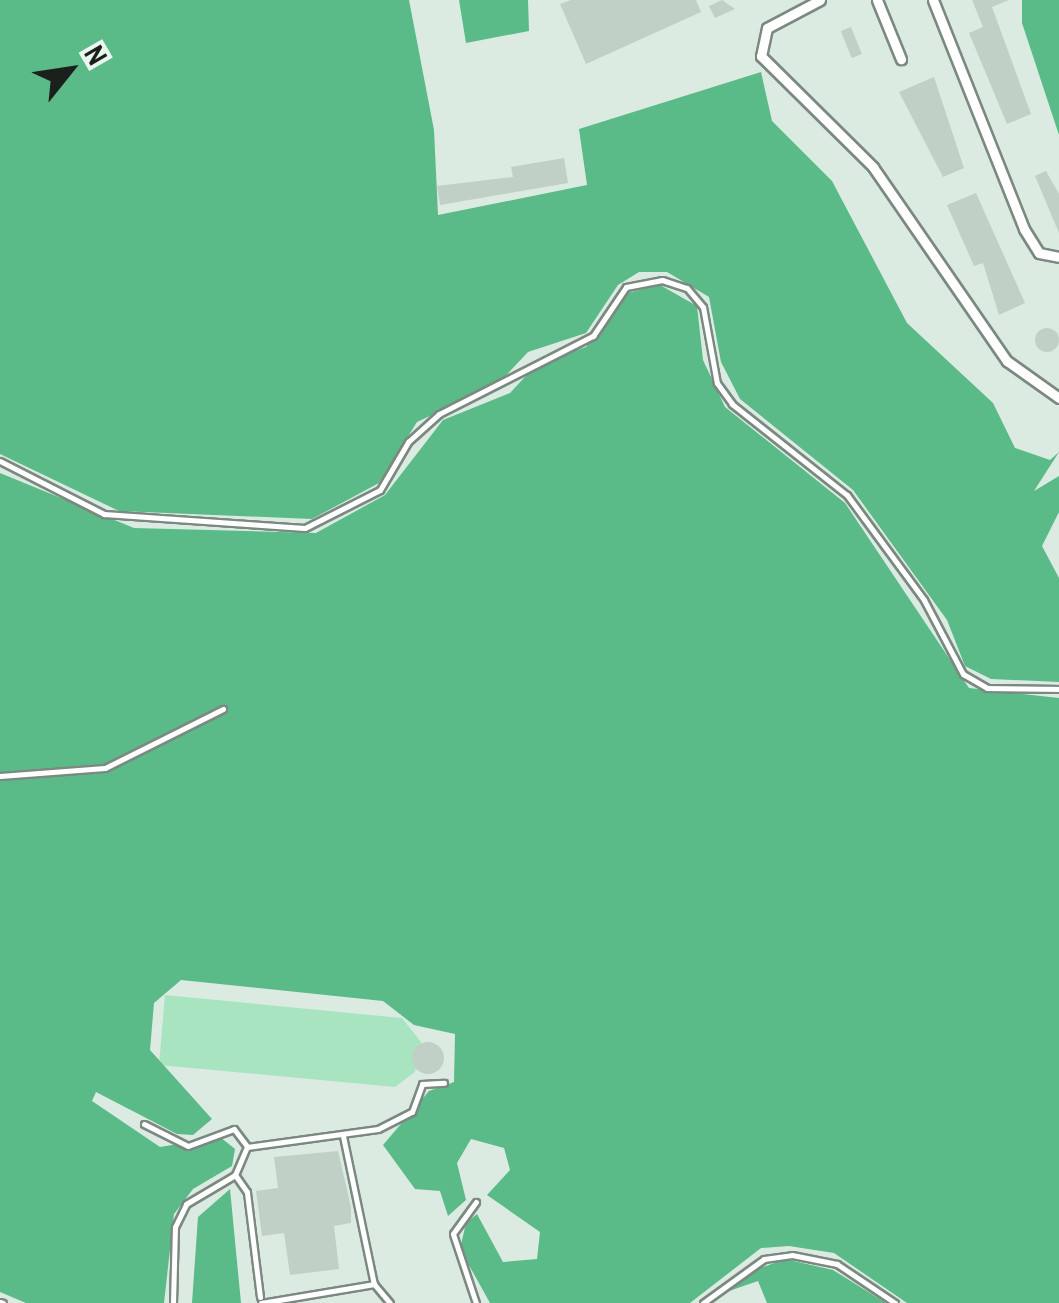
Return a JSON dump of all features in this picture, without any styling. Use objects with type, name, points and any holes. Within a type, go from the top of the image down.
[{"type":"street","points":[[877,0],[902,59]]},
{"type":"street","points":[[933,0],[1024,229],[1039,254],[1059,257]]},
{"type":"street","points":[[816,1],[767,28],[761,56],[873,167],[1007,361],[1032,388],[1059,398]]},
{"type":"lane","points":[[0,461],[104,514],[305,528],[380,490],[408,442],[439,414],[593,336],[626,286],[662,280],[687,288],[703,307],[717,383],[732,404],[847,496],[930,610],[962,674],[987,688],[1059,689]]},
{"type":"lane","points":[[0,776],[105,768],[224,709]]},
{"type":"lane","points":[[247,1146],[343,1136],[400,1120],[422,1084],[444,1082]]},
{"type":"lane","points":[[144,1124],[188,1146],[234,1130],[247,1146]]},
{"type":"lane","points":[[343,1136],[374,1284],[390,1303]]},
{"type":"lane","points":[[173,1303],[175,1227],[186,1204],[235,1174],[247,1146]]},
{"type":"lane","points":[[235,1174],[246,1192],[261,1300],[374,1284]]},
{"type":"lane","points":[[476,1202],[453,1234],[476,1303]]},
{"type":"lane","points":[[703,1303],[764,1259],[792,1255],[837,1264],[895,1303]]},
{"type":"green space","points":[[0,0],[409,0],[434,130],[438,215],[587,185],[579,129],[761,72],[772,121],[832,181],[907,323],[993,403],[1015,448],[1050,460],[1059,452],[1034,491],[1059,476],[1059,512],[1042,546],[1059,578],[1059,682],[991,679],[965,666],[947,620],[853,490],[740,399],[721,362],[709,297],[667,272],[639,272],[618,285],[586,333],[528,352],[498,384],[417,422],[379,483],[312,519],[119,511],[0,454]]},
{"type":"green space","points":[[459,0],[528,0],[529,31],[466,43]]},
{"type":"green space","points":[[1022,0],[1059,0],[1059,135],[1022,23]]},
{"type":"green space","points":[[660,285],[697,306],[703,360],[725,407],[845,503],[969,688],[1059,698],[1059,1303],[907,1303],[834,1253],[789,1246],[761,1248],[690,1303],[490,1303],[460,1249],[466,1223],[477,1214],[503,1262],[537,1259],[540,1232],[487,1195],[510,1170],[504,1148],[471,1139],[457,1163],[466,1200],[448,1216],[440,1191],[415,1189],[383,1145],[429,1091],[454,1082],[455,1034],[414,1025],[383,1001],[181,980],[154,1003],[150,1050],[212,1119],[193,1135],[177,1134],[96,1092],[92,1101],[160,1147],[220,1137],[235,1149],[232,1166],[193,1189],[174,1214],[164,1303],[26,1303],[0,1292],[0,473],[134,528],[316,533],[385,495],[443,420],[510,393],[537,364],[586,347],[627,293]]},
{"type":"green space","points":[[165,995],[402,1018],[421,1042],[415,1072],[395,1087],[159,1065]]},
{"type":"green space","points":[[230,1189],[241,1303],[192,1303],[198,1217]]},
{"type":"green space","points":[[785,1259],[833,1270],[886,1303],[767,1303],[758,1281],[729,1291],[744,1274]]},
{"type":"building","points":[[571,0],[696,0],[701,12],[586,64],[560,4]]},
{"type":"building","points":[[722,0],[735,9],[715,18],[709,6]]},
{"type":"building","points":[[972,0],[1009,0],[992,7],[1031,114],[1007,124],[969,33],[983,27]]},
{"type":"building","points":[[851,27],[862,54],[852,58],[841,31]]},
{"type":"building","points":[[934,77],[964,168],[943,177],[899,92]]},
{"type":"building","points":[[564,158],[568,183],[440,205],[437,186],[513,177],[511,167]]},
{"type":"building","points":[[1046,171],[1059,194],[1059,233],[1035,176]]},
{"type":"building","points":[[976,193],[1025,303],[999,315],[983,263],[974,266],[947,205]]},
{"type":"building","points":[[1047,328],[1059,340],[1047,352],[1035,340]]},
{"type":"building","points":[[428,1042],[439,1047],[444,1058],[439,1069],[428,1074],[417,1069],[412,1058],[417,1047]]},
{"type":"building","points":[[338,1151],[351,1207],[351,1223],[334,1226],[339,1269],[290,1275],[284,1233],[262,1236],[256,1191],[278,1188],[274,1157]]}]
